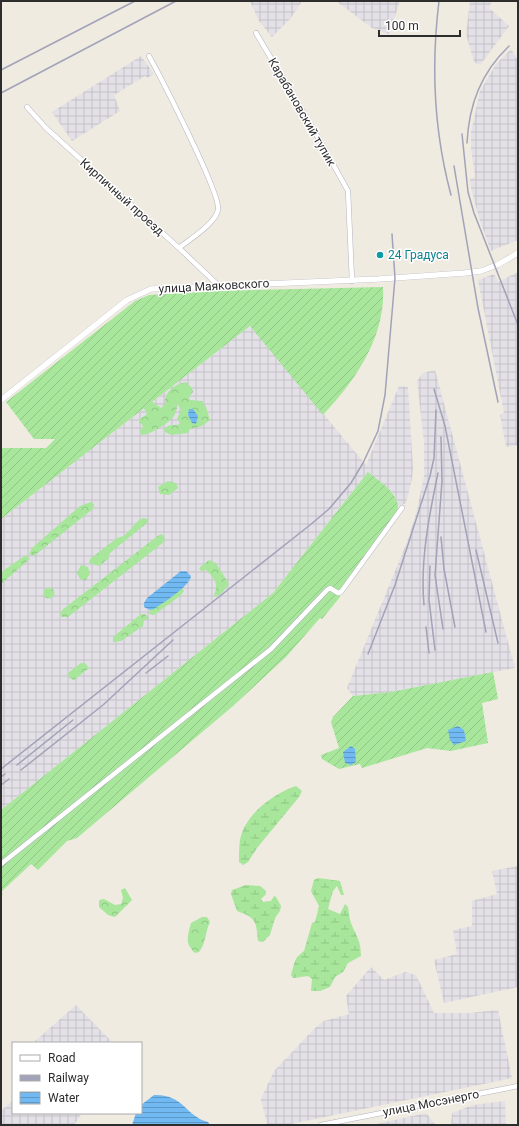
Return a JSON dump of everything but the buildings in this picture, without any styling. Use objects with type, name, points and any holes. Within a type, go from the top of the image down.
[{"type":"street","name":"Карабановский тупик","points":[[256,33],[320,139],[348,190],[352,281]]},
{"type":"street","points":[[149,56],[192,143],[219,204],[217,215],[206,227],[180,248]]},
{"type":"street","name":"Кирпичный проезд","points":[[27,107],[46,128],[180,248],[218,285]]},
{"type":"street","name":"улица Маяковского","points":[[1,400],[127,300],[139,294],[162,288],[352,281],[465,273],[481,271],[497,265],[518,253]]},
{"type":"street","points":[[1,864],[271,649],[327,590],[330,588],[338,593],[341,592],[402,508]]},
{"type":"street","name":"улица Мосэнерго","points":[[321,1125],[518,1086]]},
{"type":"shaded area","points":[[250,1],[302,1],[291,18],[272,37],[259,21]]},
{"type":"shaded area","points":[[336,1],[400,1],[389,34],[372,28]]},
{"type":"shaded area","points":[[470,1],[492,1],[489,8],[509,26],[480,65],[474,62],[466,34]]},
{"type":"shaded area","points":[[511,49],[518,61],[518,240],[491,251],[479,218],[471,188],[470,179],[475,177],[471,148],[471,132],[480,91],[496,64]]},
{"type":"shaded area","points":[[141,56],[154,74],[147,78],[145,76],[114,95],[120,111],[72,141],[52,112]]},
{"type":"shaded area","points":[[518,272],[518,445],[506,447],[500,415],[504,413],[478,280],[494,274],[498,282]]},
{"type":"shaded area","points":[[250,326],[366,465],[399,386],[408,387],[413,468],[406,503],[399,507],[394,494],[368,472],[273,593],[1,810],[1,519]]},
{"type":"shaded area","points":[[435,370],[515,668],[391,692],[353,696],[347,688],[407,542],[417,510],[424,476],[424,442],[417,381],[423,373]]},
{"type":"shaded area","points":[[518,866],[518,987],[444,1003],[434,960],[457,954],[453,930],[472,926],[472,901],[497,894],[492,871]]},
{"type":"shaded area","points":[[371,967],[384,980],[405,972],[416,975],[434,1013],[470,1013],[498,1010],[512,1078],[286,1125],[267,1125],[261,1099],[274,1071],[314,1029],[324,1021],[349,1014],[346,996]]},
{"type":"shaded area","points":[[76,1005],[112,1042],[34,1042]]},
{"type":"shaded area","points":[[12,1101],[12,1114],[81,1114],[74,1125],[1,1125],[1,1111]]},
{"type":"shaded area","points":[[505,1101],[506,1125],[451,1125],[452,1113],[473,1105]]},
{"type":"shaded area","points":[[426,1113],[436,1125],[372,1125]]},
{"type":"green space","points":[[383,287],[383,305],[380,323],[374,340],[347,387],[323,415],[250,326],[1,519],[1,448],[46,448],[55,439],[34,439],[6,402],[135,301],[149,295],[217,291]]},
{"type":"green space","points":[[186,382],[192,388],[193,392],[189,397],[190,400],[202,401],[206,407],[210,420],[202,426],[190,429],[188,433],[171,435],[165,432],[164,429],[168,426],[181,424],[177,419],[181,409],[178,404],[174,416],[168,422],[154,431],[141,435],[140,431],[143,426],[139,422],[139,419],[147,413],[143,407],[148,403],[153,402],[161,408],[165,404],[168,392],[174,387]]},
{"type":"green space","points":[[368,472],[384,484],[396,500],[398,512],[341,588],[340,597],[322,619],[320,618],[286,657],[233,706],[77,838],[67,841],[38,870],[31,864],[1,892],[1,810],[273,593]]},
{"type":"green space","points":[[168,481],[176,483],[178,488],[169,495],[160,494],[158,487]]},
{"type":"green space","points":[[91,502],[94,504],[93,509],[34,556],[29,554],[32,548],[80,506]]},
{"type":"green space","points":[[143,518],[148,519],[148,522],[110,553],[108,559],[99,566],[89,563],[90,559],[117,538],[124,536],[139,520]]},
{"type":"green space","points":[[162,534],[165,539],[164,542],[68,617],[62,617],[60,614],[62,610]]},
{"type":"green space","points":[[26,555],[30,559],[1,584],[1,572]]},
{"type":"green space","points":[[209,560],[216,563],[229,584],[223,592],[216,597],[214,595],[216,587],[215,581],[206,570],[201,571],[199,568]]},
{"type":"green space","points":[[81,565],[88,567],[90,574],[86,580],[80,579],[77,573]]},
{"type":"green space","points":[[49,587],[53,589],[55,593],[53,597],[49,599],[45,597],[43,593],[45,589]]},
{"type":"green space","points":[[182,588],[184,591],[180,596],[154,615],[149,614],[149,611]]},
{"type":"green space","points":[[141,614],[145,614],[149,619],[144,620],[143,626],[121,641],[113,642],[113,637]]},
{"type":"green space","points":[[81,663],[85,663],[89,668],[74,680],[69,678],[68,673]]},
{"type":"green space","points":[[493,672],[498,699],[482,703],[488,743],[451,751],[427,748],[362,768],[360,764],[339,769],[322,759],[321,755],[339,748],[331,722],[333,717],[353,696],[391,692]]},
{"type":"green space","points":[[296,786],[302,791],[299,797],[257,848],[248,862],[243,865],[239,862],[240,840],[248,822],[261,806],[269,800]]},
{"type":"green space","points":[[318,878],[340,881],[344,895],[341,895],[337,886],[333,891],[328,909],[340,914],[345,904],[348,907],[350,921],[359,942],[361,956],[348,963],[343,972],[335,977],[330,987],[320,991],[311,991],[312,979],[308,976],[293,978],[291,975],[297,957],[304,951],[312,923],[315,922],[319,906],[311,891],[314,880]]},
{"type":"green space","points":[[246,885],[260,886],[266,891],[266,894],[261,899],[263,902],[271,901],[274,896],[281,906],[280,911],[275,918],[270,935],[263,942],[258,941],[256,925],[252,919],[237,911],[231,894],[232,890]]},
{"type":"green space","points":[[125,888],[132,900],[115,917],[108,915],[99,907],[99,900],[104,899],[115,905],[121,904],[123,898],[121,890]]},
{"type":"green space","points":[[202,917],[207,917],[210,922],[203,945],[199,952],[195,953],[189,946],[188,935],[191,923]]},
{"type":"water","points":[[189,409],[193,409],[198,416],[196,424],[192,423],[188,415]]},
{"type":"water","points":[[181,571],[186,571],[191,576],[186,585],[154,609],[150,610],[144,607],[144,603],[147,598]]},
{"type":"water","points":[[458,726],[464,730],[466,741],[454,745],[450,740],[448,730]]},
{"type":"water","points":[[351,746],[355,749],[356,762],[351,765],[345,763],[343,752]]},
{"type":"water","points":[[154,1095],[172,1098],[200,1119],[208,1122],[210,1125],[132,1125],[136,1114],[142,1114],[142,1104]]},
{"type":"railway","points":[[1,70],[135,1]]},
{"type":"railway","points":[[1,93],[176,1]]},
{"type":"railway","points":[[439,1],[435,50],[436,99],[441,147],[451,195]]},
{"type":"railway","points":[[467,143],[470,115],[478,90],[491,67],[509,46]]},
{"type":"railway","points":[[462,134],[468,192],[474,213],[518,325]]},
{"type":"railway","points":[[454,166],[478,308],[498,402]]},
{"type":"railway","points":[[1,769],[310,525],[329,509],[351,483],[363,463],[378,431],[385,395],[395,278],[392,234]]},
{"type":"railway","points":[[434,389],[445,426],[486,632]]},
{"type":"railway","points":[[368,654],[395,585],[430,476],[434,458],[436,410]]},
{"type":"railway","points":[[441,437],[442,481],[435,575],[443,629]]},
{"type":"railway","points":[[424,605],[424,555],[438,473]]},
{"type":"railway","points":[[441,537],[444,569],[455,627]]},
{"type":"railway","points":[[476,550],[498,643]]},
{"type":"railway","points":[[430,566],[429,600],[435,650]]},
{"type":"railway","points":[[426,627],[429,653]]},
{"type":"railway","points":[[21,770],[103,705],[173,640]]},
{"type":"railway","points":[[146,673],[168,656]]},
{"type":"railway","points":[[17,765],[73,720]]},
{"type":"railway","points":[[1,777],[5,774]]},
{"type":"railway","points":[[1,785],[9,779]]},
{"type":"place","name":"24 Градуса","points":[[380,255]]}]
